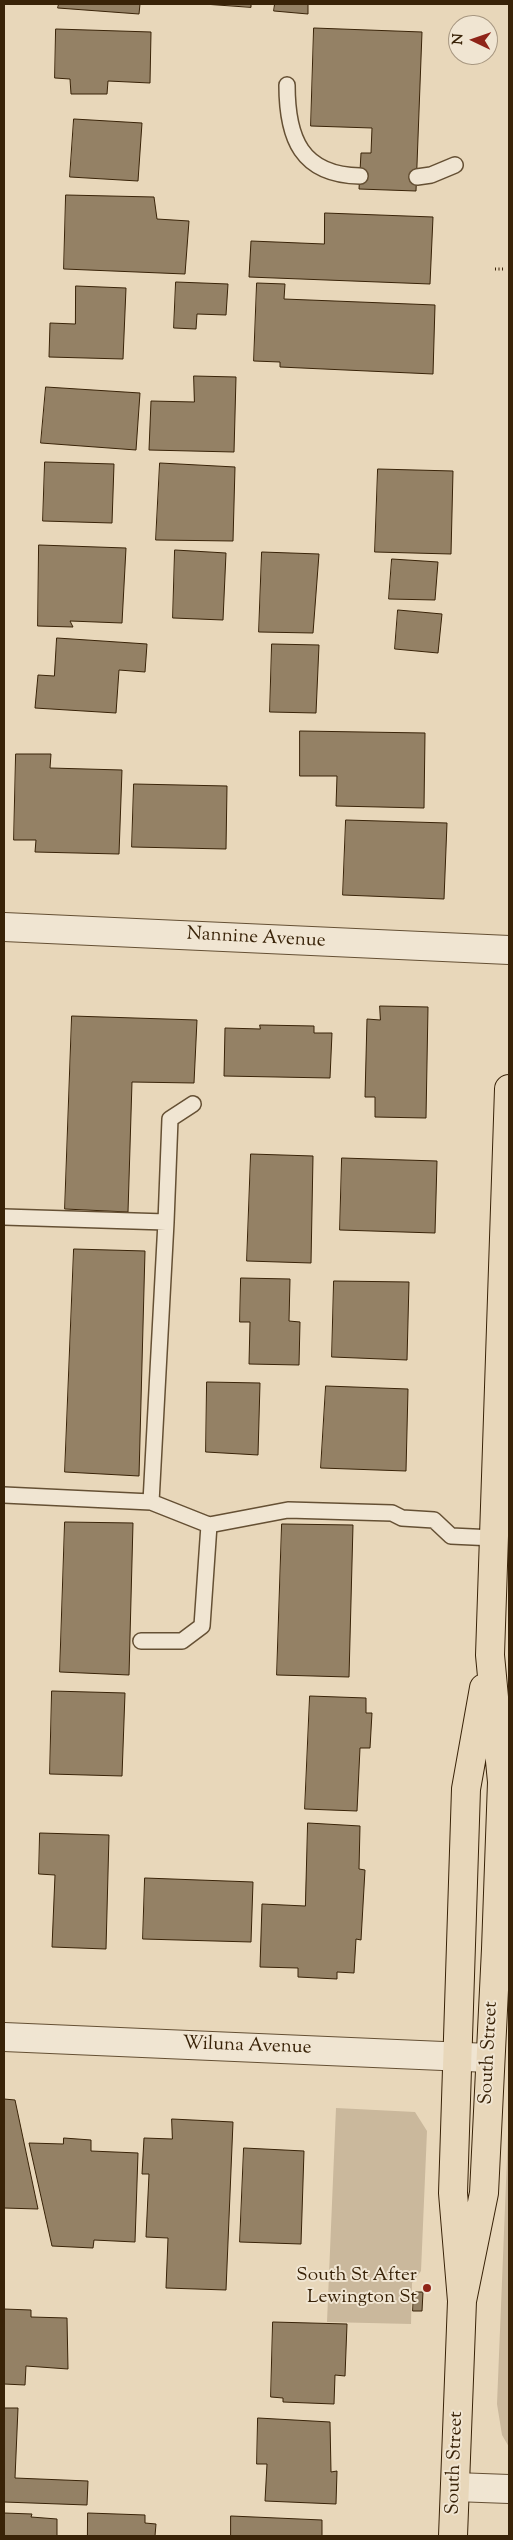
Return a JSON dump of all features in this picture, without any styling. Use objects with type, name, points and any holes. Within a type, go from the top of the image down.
[{"type":"main road","name":"South Street","points":[[453,2536],[462,2301],[453,2193],[466,1789],[501,1588],[494,1538],[509,1089]]},
{"type":"main road","name":"South Street","points":[[462,2301],[484,2193],[502,1782],[490,1655]]},
{"type":"street","points":[[4,927],[4,937]]},
{"type":"street","name":"Nannine Avenue","points":[[4,927],[509,950]]},
{"type":"street","name":"Wiluna Avenue","points":[[4,2037],[490,2058]]},
{"type":"street","points":[[455,2487],[509,2489]]},
{"type":"lane","points":[[287,86],[287,107],[297,146],[308,160],[321,168],[344,176],[360,176]]},
{"type":"lane","points":[[417,177],[432,175],[454,165]]},
{"type":"lane","points":[[152,1502],[170,1119],[193,1104]]},
{"type":"lane","points":[[4,1217],[166,1222]]},
{"type":"lane","points":[[4,1495],[152,1502],[209,1525],[288,1510],[392,1513],[402,1518],[434,1520],[451,1536],[494,1538]]},
{"type":"lane","points":[[141,1641],[182,1641],[202,1626],[209,1525]]},
{"type":"path","points":[[495,268],[505,268]]},
{"type":"shaded area","points":[[336,2108],[415,2112],[427,2131],[421,2271],[412,2283],[411,2324],[327,2322]]},
{"type":"shaded area","points":[[509,2109],[509,2447],[502,2435],[497,2404]]},
{"type":"building","points":[[59,4],[140,4],[139,14],[58,8]]},
{"type":"building","points":[[204,4],[251,4],[251,7]]},
{"type":"building","points":[[275,4],[308,4],[308,14],[274,11]]},
{"type":"building","points":[[314,28],[422,32],[416,191],[359,189],[361,153],[371,153],[372,128],[311,126]]},
{"type":"building","points":[[56,29],[151,32],[150,83],[108,81],[107,94],[71,94],[70,79],[55,78]]},
{"type":"building","points":[[74,119],[142,123],[138,181],[70,177]]},
{"type":"building","points":[[66,195],[154,197],[157,219],[189,221],[185,274],[64,269]]},
{"type":"building","points":[[325,213],[433,217],[430,284],[249,277],[251,241],[324,244]]},
{"type":"building","points":[[176,282],[228,284],[226,315],[197,314],[196,329],[174,328]]},
{"type":"building","points":[[257,283],[285,284],[284,299],[435,305],[433,374],[280,367],[280,362],[254,361]]},
{"type":"building","points":[[76,286],[126,288],[123,359],[49,357],[50,323],[75,324]]},
{"type":"building","points":[[194,376],[236,377],[234,452],[149,450],[151,401],[194,402]]},
{"type":"building","points":[[46,387],[140,393],[136,450],[41,443]]},
{"type":"building","points":[[45,462],[114,464],[112,523],[43,521]]},
{"type":"building","points":[[160,463],[235,467],[233,541],[156,540]]},
{"type":"building","points":[[378,469],[453,471],[451,554],[375,552]]},
{"type":"building","points":[[39,545],[126,548],[122,623],[70,621],[73,627],[38,626]]},
{"type":"building","points":[[175,550],[226,553],[223,620],[173,618]]},
{"type":"building","points":[[262,552],[319,554],[313,633],[259,632]]},
{"type":"building","points":[[392,559],[438,562],[435,600],[389,599]]},
{"type":"building","points":[[398,610],[442,614],[438,653],[395,649]]},
{"type":"building","points":[[57,638],[147,644],[145,672],[119,670],[116,713],[35,708],[38,675],[54,676]]},
{"type":"building","points":[[272,644],[319,645],[316,713],[270,712]]},
{"type":"building","points":[[300,731],[425,733],[424,808],[336,806],[337,776],[300,776]]},
{"type":"building","points":[[16,754],[51,754],[50,768],[122,770],[119,854],[35,852],[36,840],[14,840]]},
{"type":"building","points":[[134,784],[227,786],[226,849],[132,847]]},
{"type":"building","points":[[346,820],[447,823],[444,899],[343,895]]},
{"type":"building","points":[[380,1006],[428,1007],[426,1118],[375,1117],[375,1097],[365,1097],[367,1019],[380,1020]]},
{"type":"building","points":[[72,1016],[197,1020],[194,1083],[132,1082],[128,1212],[65,1209]]},
{"type":"building","points":[[260,1025],[314,1026],[314,1033],[332,1033],[330,1078],[224,1076],[225,1028],[260,1029]]},
{"type":"building","points":[[251,1154],[313,1156],[311,1263],[247,1261]]},
{"type":"building","points":[[342,1158],[437,1161],[435,1233],[340,1230]]},
{"type":"building","points":[[74,1249],[145,1251],[139,1476],[65,1472]]},
{"type":"building","points":[[241,1278],[290,1279],[289,1321],[300,1322],[299,1365],[249,1364],[250,1322],[240,1322]]},
{"type":"building","points":[[334,1281],[409,1282],[407,1360],[332,1357]]},
{"type":"building","points":[[207,1382],[260,1383],[258,1455],[206,1452]]},
{"type":"building","points":[[326,1386],[408,1389],[406,1471],[321,1468]]},
{"type":"building","points":[[65,1522],[133,1523],[129,1675],[60,1672]]},
{"type":"building","points":[[282,1524],[353,1525],[349,1677],[277,1675]]},
{"type":"building","points":[[52,1691],[125,1693],[122,1776],[50,1774]]},
{"type":"building","points":[[310,1696],[366,1698],[366,1713],[372,1713],[370,1748],[360,1748],[357,1811],[305,1809]]},
{"type":"building","points":[[308,1823],[360,1826],[359,1869],[365,1870],[361,1940],[356,1939],[354,1973],[337,1972],[337,1979],[298,1977],[298,1968],[260,1967],[262,1904],[305,1906]]},
{"type":"building","points":[[40,1833],[109,1835],[106,1949],[52,1947],[55,1875],[39,1874]]},
{"type":"building","points":[[145,1878],[253,1882],[251,1942],[143,1939]]},
{"type":"building","points":[[4,2099],[15,2100],[38,2209],[4,2208]]},
{"type":"building","points":[[172,2119],[233,2122],[226,2290],[166,2288],[168,2238],[146,2237],[149,2174],[142,2174],[144,2138],[172,2139]]},
{"type":"building","points":[[64,2138],[91,2140],[91,2151],[138,2153],[135,2242],[94,2240],[93,2248],[52,2246],[29,2143],[63,2144]]},
{"type":"building","points":[[244,2148],[304,2151],[301,2244],[240,2242]]},
{"type":"building","points":[[414,2292],[423,2292],[422,2311],[413,2311]]},
{"type":"building","points":[[4,2309],[31,2310],[31,2317],[67,2318],[68,2369],[26,2366],[25,2385],[4,2384]]},
{"type":"building","points":[[273,2322],[347,2324],[345,2376],[335,2375],[334,2404],[283,2402],[283,2398],[271,2397]]},
{"type":"building","points":[[4,2408],[18,2408],[15,2478],[88,2481],[87,2505],[4,2502]]},
{"type":"building","points":[[258,2418],[330,2422],[331,2472],[337,2471],[336,2504],[265,2501],[267,2464],[257,2464]]},
{"type":"building","points":[[4,2513],[32,2514],[31,2517],[57,2519],[57,2536],[4,2536]]},
{"type":"building","points":[[88,2513],[145,2515],[145,2523],[156,2524],[155,2536],[87,2536]]},
{"type":"building","points":[[231,2516],[322,2520],[322,2536],[231,2536]]},
{"type":"place","name":"South St After Lewington St","points":[[427,2288]]}]
